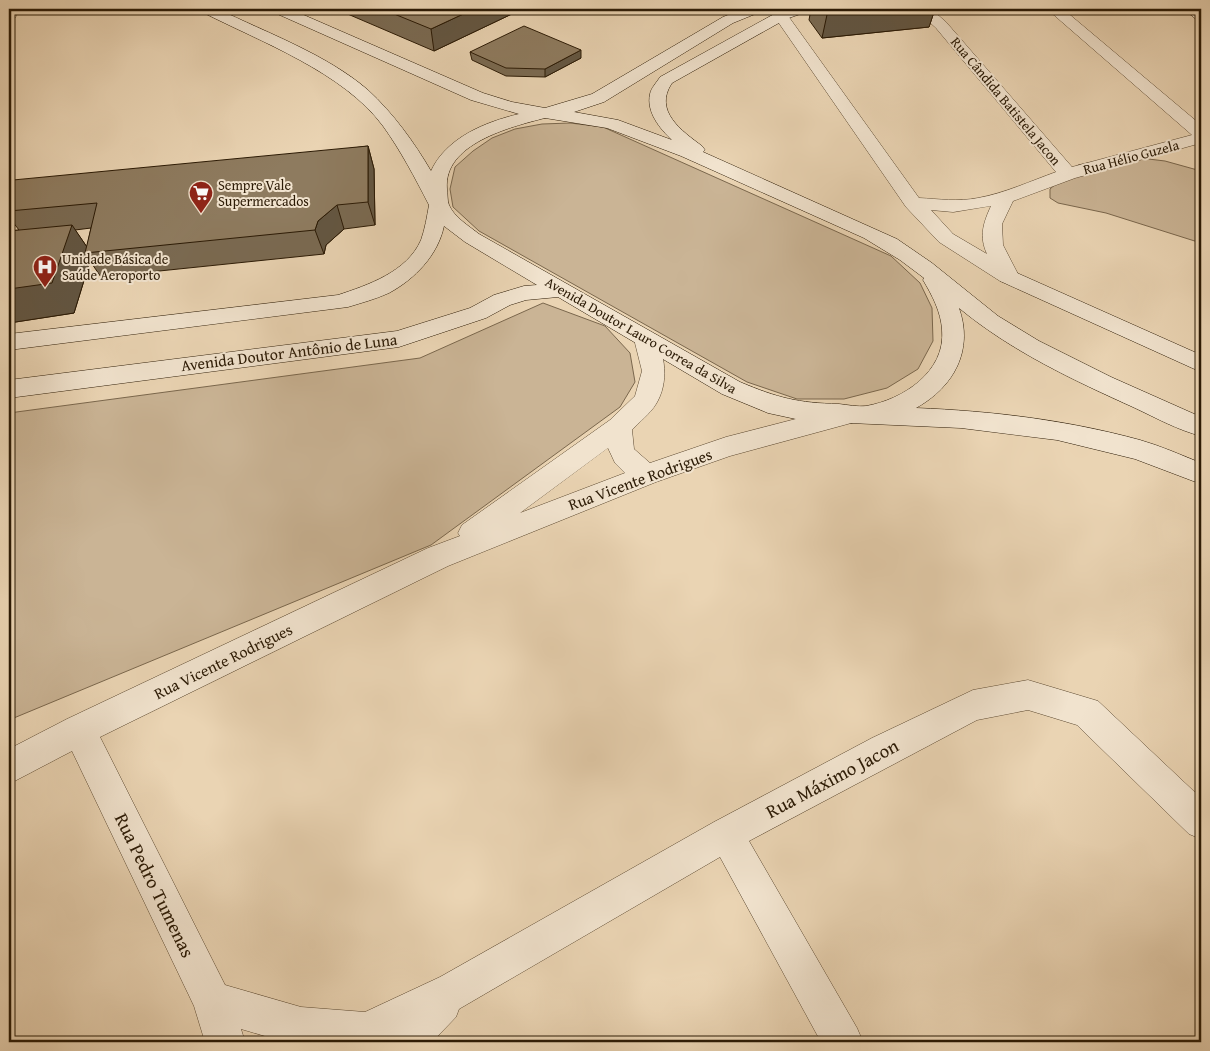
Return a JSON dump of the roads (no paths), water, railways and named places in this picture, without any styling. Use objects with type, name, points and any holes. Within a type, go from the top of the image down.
[{"type":"street","points":[[9,16],[14,9]]},
{"type":"street","name":"Avenida Doutor Lauro Correa da Silva","points":[[207,9],[327,68],[362,94],[389,122],[420,169],[439,205],[454,225],[472,238],[731,388],[768,404],[806,412],[961,419],[1056,430],[1140,450],[1201,474]]},
{"type":"street","points":[[278,9],[474,94],[509,107],[572,115],[623,127],[715,164],[875,235],[905,252],[972,308],[1030,346],[1111,387],[1201,427]]},
{"type":"street","points":[[9,342],[340,302],[381,288],[414,265],[431,240],[439,205],[437,178],[444,162],[461,145],[485,131],[516,120],[598,98],[728,20],[755,9]]},
{"type":"street","points":[[715,164],[674,132],[660,113],[658,93],[666,80],[781,16],[801,9]]},
{"type":"street","name":"Rua Cândida Batistela Jacon","points":[[922,9],[941,25],[1068,174]]},
{"type":"street","points":[[1054,9],[1201,134]]},
{"type":"street","points":[[1191,9],[1201,16]]},
{"type":"street","points":[[781,16],[913,203],[946,238],[1008,276],[1201,364]]},
{"type":"street","name":"Rua Hélio Guzela","points":[[913,203],[953,206],[977,204],[1005,197],[1068,174],[1201,138]]},
{"type":"street","points":[[1005,197],[992,224],[993,245],[1008,276]]},
{"type":"street","points":[[846,415],[888,410],[921,394],[945,369],[954,338],[950,312],[940,289],[926,268]]},
{"type":"street","name":"Avenida Doutor Antônio de Luna","points":[[9,388],[399,339],[478,313],[502,300],[524,293],[563,290]]},
{"type":"street","name":"Rua Vicente Rodrigues","points":[[438,557],[619,427],[646,400],[654,371],[645,339]]},
{"type":"street","name":"Rua Vicente Rodrigues","points":[[9,767],[79,730],[438,557],[647,475],[726,447],[846,415]]},
{"type":"street","points":[[619,427],[619,444],[627,462],[647,475]]},
{"type":"street","name":"Rua Máximo Jacon","points":[[454,991],[726,834],[973,705],[1028,695],[1087,712],[1201,822]]},
{"type":"street","name":"Rua Pedro Tumenas","points":[[79,730],[212,1001],[225,1042]]},
{"type":"street","points":[[726,834],[843,1042]]},
{"type":"street","points":[[212,1001],[300,1027],[366,1032],[454,991]]},
{"type":"street","points":[[405,1042],[454,991]]},
{"type":"place","name":"Sempre Vale Supermercados","points":[[201,214]]},
{"type":"place","name":"Unidade Básica de Saúde Aeroporto","points":[[45,288]]}]
